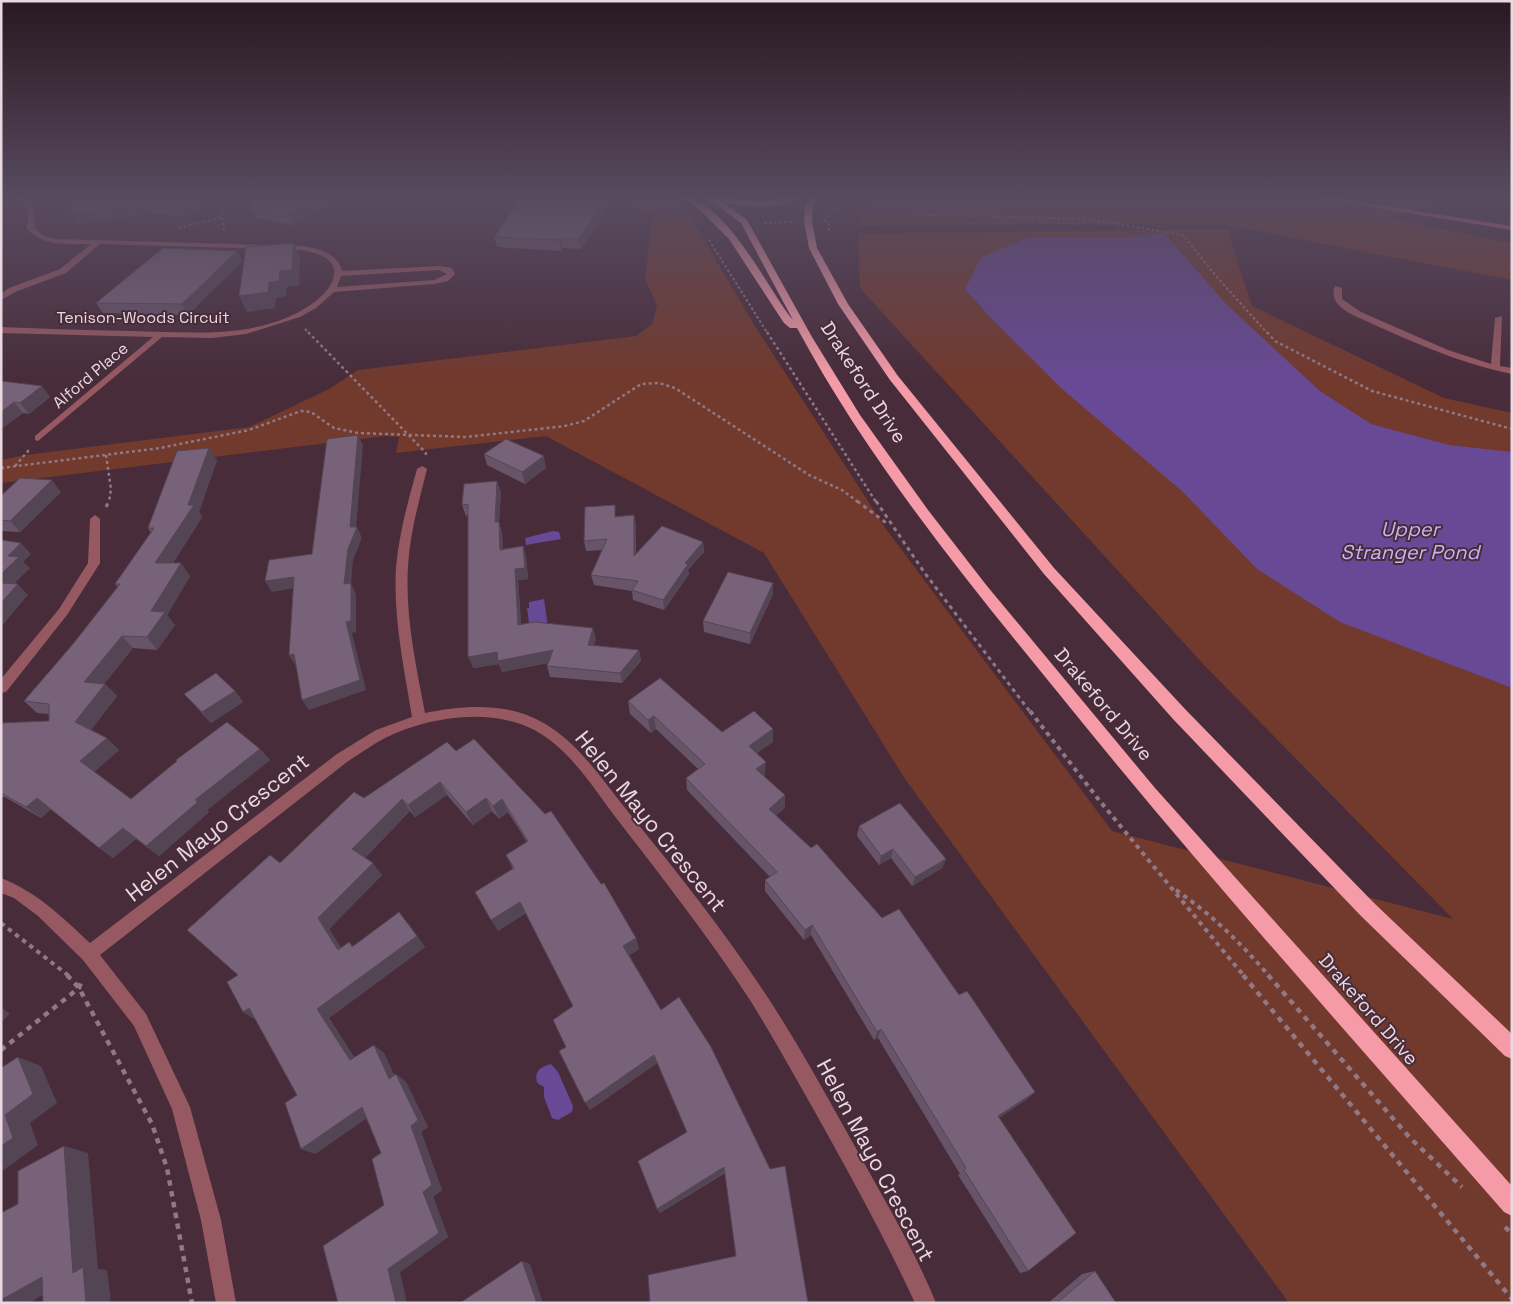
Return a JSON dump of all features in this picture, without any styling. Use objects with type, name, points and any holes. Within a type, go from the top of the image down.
[{"type":"highway","points":[[748,259],[788,321],[807,337]]},
{"type":"highway","name":"Drakeford Drive","points":[[764,259],[807,337],[855,415],[923,513],[1056,682],[1149,793],[1512,1204]]},
{"type":"highway","name":"Drakeford Drive","points":[[819,259],[843,304],[894,378],[1049,571],[1179,714],[1367,909],[1512,1049]]},
{"type":"street","points":[[1,298],[12,290],[63,270],[77,259]]},
{"type":"street","points":[[332,259],[338,269],[333,290],[434,282],[445,279],[451,274],[449,270],[440,268],[338,274]]},
{"type":"street","points":[[1338,288],[1336,294],[1339,300],[1352,310],[1440,351],[1495,368],[1512,371]]},
{"type":"street","name":"Tenison-Woods Circuit","points":[[2,331],[160,335],[234,334],[273,325],[291,317],[316,304],[333,290]]},
{"type":"street","points":[[1495,368],[1499,318]]},
{"type":"street","name":"Alford Place","points":[[38,438],[160,335]]},
{"type":"street","points":[[419,719],[404,620],[401,568],[404,544],[422,469]]},
{"type":"street","points":[[1,688],[63,612],[94,563],[95,520]]},
{"type":"street","name":"Helen Mayo Crescent","points":[[89,954],[342,758],[380,734],[419,719],[440,715],[482,712],[519,718],[536,724],[564,744],[658,860],[744,977],[790,1049],[890,1228],[926,1303]]},
{"type":"street","points":[[1,885],[19,893],[44,911],[89,954],[140,1020],[181,1107],[211,1220],[226,1303]]},
{"type":"path","points":[[721,259],[840,450],[893,528],[977,644],[1099,800],[1512,1299]]},
{"type":"path","points":[[1202,259],[1275,341],[1372,391],[1512,429]]},
{"type":"path","points":[[291,317],[298,321],[426,453],[422,469]]},
{"type":"path","points":[[1,468],[160,448],[249,430],[301,410],[311,412],[324,423],[341,431],[408,435],[466,437],[579,423],[637,385],[648,382],[675,388],[809,475],[842,490],[893,528]]},
{"type":"path","points":[[14,466],[38,438]]},
{"type":"path","points":[[95,520],[111,501],[112,493],[107,472],[106,455]]},
{"type":"path","points":[[1171,887],[1206,911],[1241,943],[1410,1138],[1468,1193]]},
{"type":"path","points":[[1,923],[68,974],[80,988],[152,1124],[167,1168],[192,1303]]},
{"type":"path","points":[[1,1050],[80,988],[89,954]]},
{"type":"path","points":[[1497,1220],[1512,1234]]},
{"type":"shaded area","points":[[647,259],[715,259],[753,323],[886,529],[1112,831],[1453,919],[1204,665],[860,288],[859,259],[1237,259],[1252,306],[1444,398],[1512,413],[1512,1303],[1289,1303],[905,779],[764,553],[546,436],[396,453],[399,437],[385,436],[1,483],[1,460],[25,455],[249,427],[329,389],[358,370],[636,336],[652,324],[657,306],[645,278]]},
{"type":"shaded area","points":[[1402,259],[1512,259],[1512,280]]},
{"type":"water","name":"Upper Stranger Pond","points":[[980,259],[1187,259],[1227,305],[1320,391],[1371,424],[1449,445],[1512,452],[1512,688],[1340,622],[1257,569],[1183,492],[1061,388],[989,316],[965,289]]},
{"type":"water","points":[[553,531],[559,532],[561,539],[526,545],[525,538]]},
{"type":"water","points":[[544,599],[548,627],[529,623],[527,608],[529,608],[529,602]]},
{"type":"water","points":[[551,1064],[558,1072],[573,1106],[572,1112],[558,1120],[552,1118],[544,1097],[544,1087],[537,1083],[536,1079],[539,1070]]},
{"type":"building","points":[[150,259],[229,259],[182,304],[96,303]]},
{"type":"building","points":[[244,259],[293,259],[292,270],[280,271],[279,281],[269,282],[268,292],[239,296]]},
{"type":"building","points":[[1,381],[42,386],[20,403],[14,402],[1,412]]},
{"type":"building","points":[[358,435],[350,527],[357,527],[348,549],[344,584],[351,583],[351,621],[346,622],[360,680],[302,700],[294,654],[289,655],[294,577],[265,581],[269,560],[312,554],[327,439]]},
{"type":"building","points":[[506,439],[544,456],[522,472],[484,454]]},
{"type":"building","points":[[209,448],[188,505],[194,505],[155,563],[181,563],[151,611],[165,612],[147,637],[122,636],[84,682],[105,684],[75,722],[107,738],[80,761],[131,799],[176,760],[227,722],[260,749],[195,800],[198,802],[146,846],[123,828],[99,848],[37,798],[26,807],[1,793],[1,723],[49,721],[49,704],[24,701],[73,644],[120,584],[115,584],[154,528],[148,528],[177,451]]},
{"type":"building","points":[[20,478],[52,480],[10,521],[1,520],[1,496]]},
{"type":"building","points":[[497,481],[495,522],[499,522],[500,550],[523,546],[525,568],[515,569],[518,625],[534,622],[593,628],[588,645],[639,650],[620,673],[547,666],[553,650],[498,661],[497,652],[468,657],[468,504],[462,505],[464,484]]},
{"type":"building","points":[[615,505],[615,517],[634,515],[634,556],[662,526],[703,542],[685,563],[688,564],[663,600],[632,590],[638,581],[591,575],[607,539],[584,541],[585,507]]},
{"type":"building","points":[[1,540],[21,543],[8,556],[19,557],[1,574]]},
{"type":"building","points":[[728,572],[773,583],[750,633],[703,621]]},
{"type":"building","points":[[1,583],[18,584],[1,603]]},
{"type":"building","points":[[216,673],[235,691],[202,712],[184,694]]},
{"type":"building","points":[[660,678],[722,732],[754,711],[773,729],[749,746],[766,762],[756,769],[785,795],[769,809],[811,848],[817,844],[882,918],[899,909],[959,995],[967,991],[1035,1092],[998,1116],[1076,1233],[1028,1271],[964,1170],[966,1168],[881,1029],[877,1032],[812,925],[805,930],[765,880],[777,872],[686,778],[705,764],[654,716],[648,720],[628,701]]},
{"type":"building","points":[[474,739],[545,814],[551,811],[601,884],[604,883],[636,938],[623,946],[661,1010],[679,997],[711,1047],[770,1169],[785,1166],[808,1303],[650,1303],[648,1275],[736,1256],[724,1167],[657,1209],[638,1161],[687,1132],[654,1055],[585,1103],[559,1051],[566,1047],[553,1020],[573,1006],[520,902],[491,920],[475,892],[514,868],[506,855],[528,841],[502,799],[493,806],[486,798],[466,812],[440,782],[408,805],[402,799],[352,849],[373,863],[318,918],[338,950],[349,942],[352,947],[399,912],[417,936],[317,1009],[350,1060],[374,1045],[389,1079],[396,1074],[418,1120],[411,1126],[432,1185],[423,1192],[439,1233],[388,1269],[396,1303],[338,1303],[323,1246],[384,1205],[372,1159],[381,1153],[362,1107],[301,1149],[285,1103],[297,1095],[249,1008],[243,1012],[227,982],[238,975],[187,930],[270,855],[280,863],[354,792],[364,798],[447,742],[456,751]]},
{"type":"building","points":[[900,803],[946,859],[915,877],[893,849],[881,856],[859,826]]},
{"type":"building","points":[[18,1057],[33,1094],[5,1115],[13,1138],[1,1146],[1,1068]]},
{"type":"building","points":[[64,1146],[73,1273],[83,1267],[86,1303],[43,1303],[42,1277],[1,1300],[1,1213],[18,1204],[18,1171]]},
{"type":"building","points":[[522,1261],[537,1303],[460,1303]]},
{"type":"building","points":[[1095,1271],[1116,1303],[1057,1303]]}]
